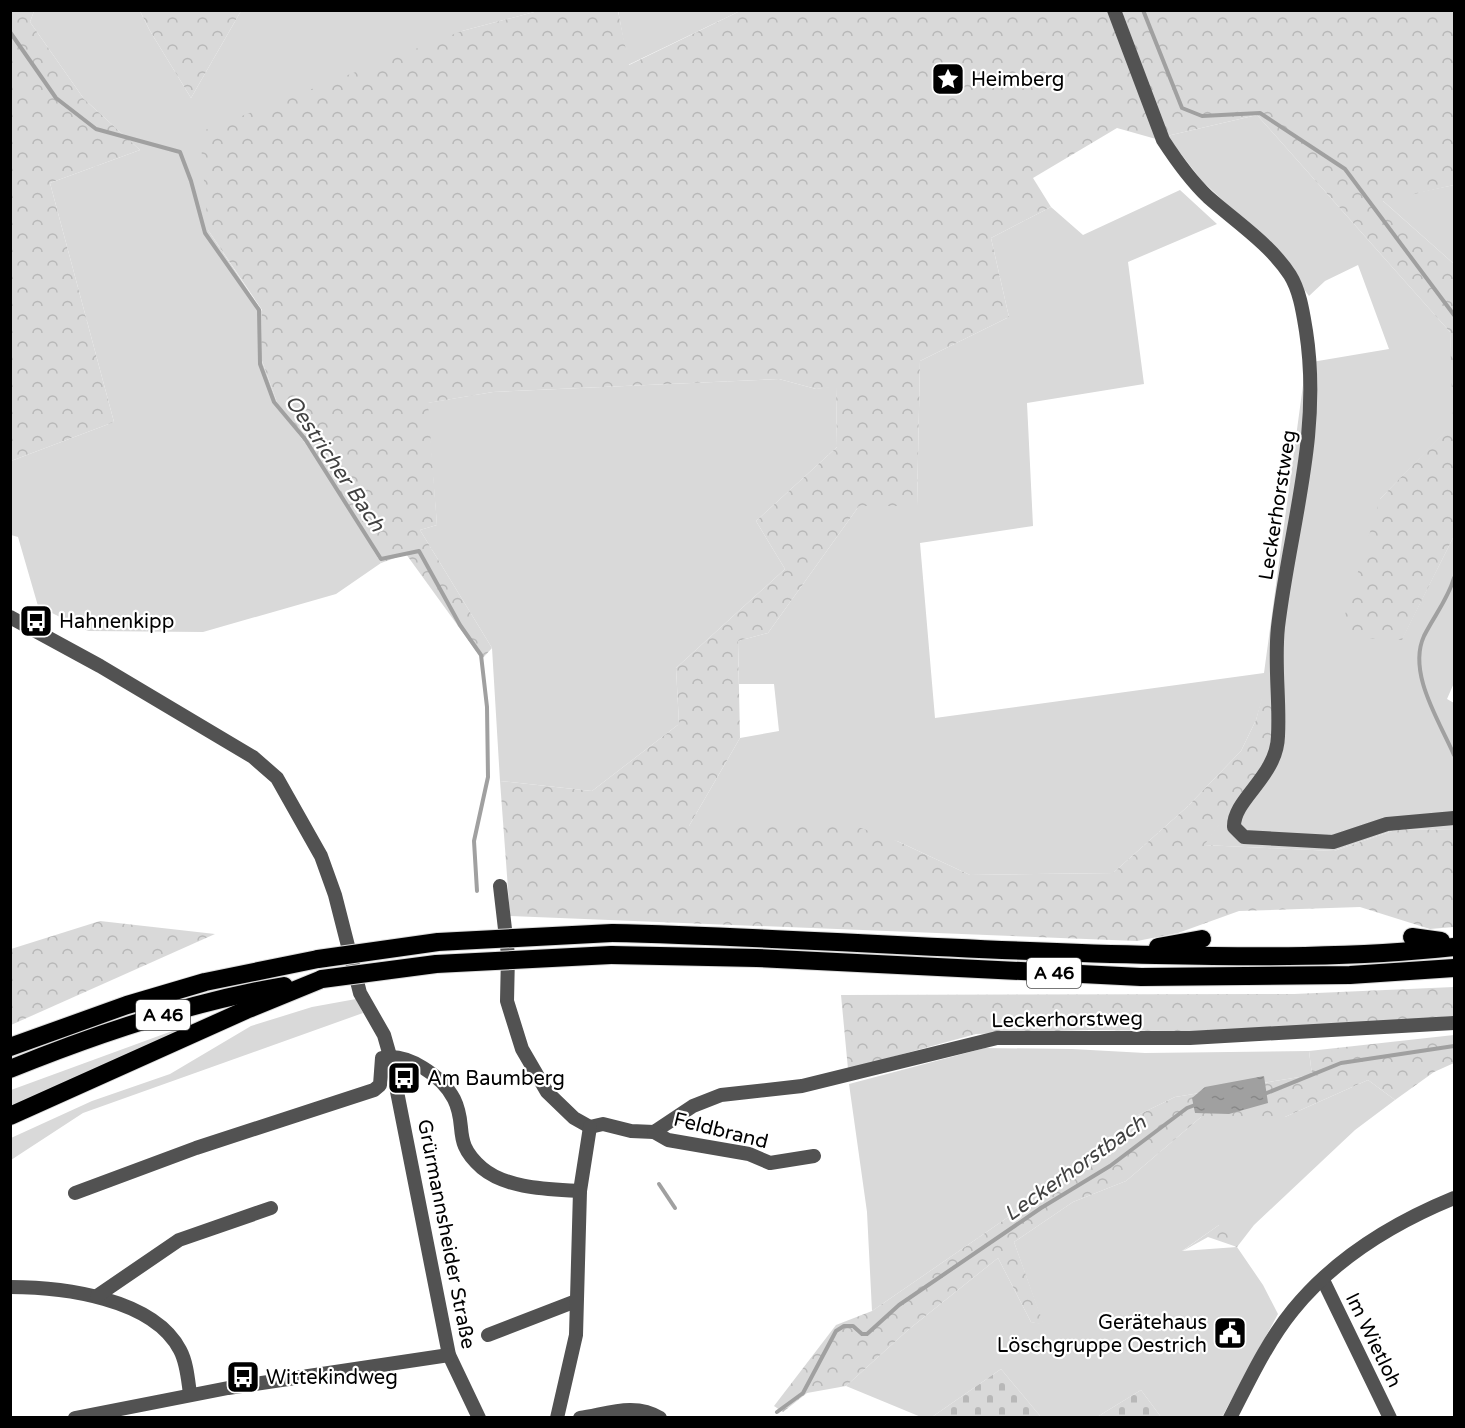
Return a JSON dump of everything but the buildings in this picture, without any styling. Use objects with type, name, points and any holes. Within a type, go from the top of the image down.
[{"type":"highway","name":"A 46","points":[[10,1047],[127,1005],[205,982],[318,958],[438,942],[612,933],[717,935],[1088,954],[1226,957],[1343,955],[1455,945]]},
{"type":"highway","points":[[1412,938],[1455,945]]},
{"type":"highway","points":[[1088,954],[1164,947],[1202,939]]},
{"type":"highway","name":"A 46","points":[[10,1069],[146,1020],[231,997],[389,968],[464,961],[611,955],[757,958],[1141,977],[1350,975],[1455,968]]},
{"type":"highway","points":[[10,1116],[246,1010],[322,979]]},
{"type":"street","name":"Leckerhorstweg","points":[[1114,10],[1163,140],[1206,195],[1259,241],[1289,273],[1302,309],[1310,359],[1312,397],[1308,441],[1276,644],[1278,736],[1276,755],[1269,770],[1237,813],[1234,827],[1244,837],[1333,842],[1387,824],[1455,818]]},
{"type":"street","name":"Grürmannsheider Straße","points":[[10,617],[100,666],[244,752],[277,778],[321,856],[335,895],[360,993],[384,1035],[449,1355],[479,1418]]},
{"type":"street","points":[[500,886],[508,955],[507,1000],[522,1049],[547,1092],[573,1118],[590,1127],[603,1124],[631,1131],[654,1132]]},
{"type":"street","name":"Leckerhorstweg","points":[[654,1132],[693,1106],[721,1095],[747,1090],[802,1086],[997,1038],[1190,1038],[1455,1023]]},
{"type":"street","points":[[75,1193],[214,1141],[374,1090],[380,1085],[382,1058],[390,1056],[410,1060],[445,1087],[453,1098],[459,1113],[461,1141],[483,1168],[514,1183],[580,1191]]},
{"type":"street","points":[[557,1418],[576,1335],[580,1191],[590,1127]]},
{"type":"street","name":"Feldbrand","points":[[654,1132],[668,1140],[749,1154],[770,1163],[814,1156]]},
{"type":"street","points":[[1230,1418],[1276,1334],[1293,1311],[1323,1280],[1372,1239],[1398,1223],[1455,1198]]},
{"type":"street","points":[[98,1296],[179,1240],[271,1208]]},
{"type":"street","name":"Im Wietloh","points":[[1323,1280],[1390,1418]]},
{"type":"street","points":[[10,1287],[54,1288],[98,1296],[138,1313],[165,1330],[181,1351],[190,1394]]},
{"type":"street","points":[[488,1335],[576,1301]]},
{"type":"street","points":[[75,1418],[190,1394],[449,1355]]},
{"type":"street","points":[[580,1418],[632,1409],[650,1412],[660,1418]]},
{"type":"green space","points":[[11,10],[34,11],[30,22],[84,99],[140,150],[50,183],[114,422],[11,461]]},
{"type":"green space","points":[[618,10],[740,11],[628,65]]},
{"type":"green space","points":[[34,11],[140,11],[191,98],[241,11],[538,11],[462,31],[208,230],[262,311],[261,358],[279,408],[322,466],[381,563],[336,594],[203,632],[88,631],[38,606],[18,537],[11,535],[11,461],[114,422],[50,183],[140,150],[84,99],[30,22]]},
{"type":"green space","points":[[140,11],[241,11],[191,98]]},
{"type":"green space","points":[[538,11],[618,11],[629,65],[740,11],[1110,11],[1156,139],[1117,128],[1033,178],[1051,207],[991,238],[1009,317],[920,361],[917,506],[859,506],[768,633],[738,641],[740,738],[689,826],[847,823],[897,841],[970,875],[1113,873],[1187,807],[1241,751],[1256,720],[1264,689],[1272,689],[1273,726],[1268,761],[1204,845],[1334,851],[1398,829],[1454,830],[1454,927],[1430,929],[1360,907],[1239,911],[1178,933],[1137,941],[510,916],[500,781],[592,791],[679,724],[676,668],[785,569],[756,521],[837,447],[836,387],[816,389],[779,379],[493,392],[428,403],[437,525],[420,530],[492,648],[482,659],[406,554],[381,563],[322,466],[279,408],[261,358],[262,310],[208,230],[200,132],[462,31]]},
{"type":"green space","points":[[1120,11],[1454,11],[1454,185],[1383,201],[1454,264],[1454,536],[1402,640],[1360,638],[1341,628],[1380,499],[1453,423],[1450,332],[1257,115],[1167,136]]},
{"type":"green space","points":[[1257,115],[1450,332],[1454,423],[1380,499],[1402,639],[1454,536],[1454,683],[1447,699],[1454,703],[1454,830],[1398,829],[1334,851],[1203,845],[1268,761],[1265,689],[1256,720],[1241,751],[1187,807],[1113,873],[970,875],[897,841],[689,826],[740,738],[779,731],[774,684],[739,684],[738,641],[768,633],[859,506],[917,506],[920,361],[1009,317],[991,238],[1051,207],[1083,235],[1180,190],[1217,224],[1128,262],[1144,384],[1027,403],[1033,526],[920,543],[935,718],[1264,673],[1306,363],[1389,349],[1358,265],[1325,281],[1309,296],[1272,246],[1202,181],[1167,136]]},
{"type":"green space","points":[[1454,185],[1454,264],[1382,200]]},
{"type":"green space","points":[[779,379],[816,389],[836,386],[837,447],[756,521],[785,569],[676,668],[679,724],[592,791],[500,781],[492,648],[420,530],[437,525],[427,403],[493,392]]},
{"type":"green space","points":[[100,921],[215,934],[11,1025],[11,949]]},
{"type":"green space","points":[[1454,987],[1454,1016],[1250,1032],[1089,1030],[976,1034],[848,1069],[841,995],[1294,994]]},
{"type":"green space","points":[[356,999],[363,1013],[83,1113],[11,1160],[11,1138],[92,1101],[170,1074],[251,1026],[312,1007]]},
{"type":"green space","points":[[205,1019],[11,1111],[11,1090]]},
{"type":"green space","points":[[1454,1035],[1454,1063],[1434,1072],[1395,1100],[1368,1080],[1285,1117],[1201,1117],[1126,1181],[1073,1202],[1014,1242],[1044,1325],[1031,1322],[998,1258],[908,1330],[846,1386],[807,1393],[783,1412],[774,1406],[836,1325],[872,1311],[1091,1160],[1136,1116],[1175,1097],[1312,1075],[1309,1051]]},
{"type":"green space","points":[[985,1048],[1145,1053],[1309,1051],[1312,1075],[1175,1097],[1136,1116],[1091,1160],[872,1311],[867,1212],[849,1084]]},
{"type":"green space","points":[[1368,1080],[1395,1100],[1355,1130],[1254,1225],[1219,1225],[1182,1251],[1237,1247],[1263,1285],[1278,1314],[1222,1417],[1161,1417],[1141,1390],[1097,1417],[1041,1417],[1001,1369],[932,1417],[921,1417],[846,1386],[908,1330],[998,1258],[1031,1322],[1043,1324],[1014,1242],[1073,1202],[1126,1181],[1201,1117],[1285,1117]]},
{"type":"green space","points":[[1219,1225],[1254,1225],[1237,1247],[1208,1237],[1181,1252]]},
{"type":"green space","points":[[1001,1369],[1041,1417],[932,1417]]},
{"type":"green space","points":[[1141,1390],[1161,1417],[1097,1417]]},
{"type":"water","points":[[1264,1076],[1268,1103],[1229,1114],[1195,1113],[1192,1098],[1205,1087]]},
{"type":"waterway","name":"Leckerhorstbach","points":[[1143,10],[1182,108],[1202,116],[1260,113],[1345,169],[1454,315]]},
{"type":"waterway","name":"Oestricher Bach","points":[[10,32],[56,98],[96,129],[180,152],[191,181],[205,233],[259,310],[260,364],[274,402],[305,439],[381,559],[419,551],[460,625],[481,655],[487,707],[488,777],[474,841],[477,891]]},
{"type":"waterway","name":"Leckerhorstbach","points":[[1454,578],[1445,600],[1424,636],[1420,650],[1422,681],[1427,697],[1454,755]]},
{"type":"waterway","name":"Leckerhorstbach","points":[[1262,1095],[1341,1063],[1454,1046]]},
{"type":"waterway","name":"Leckerhorstbach","points":[[777,1412],[803,1393],[836,1331],[844,1326],[853,1326],[862,1334],[867,1334],[899,1305],[1041,1208],[1110,1166],[1187,1108],[1195,1105]]},
{"type":"waterway","name":"Oestricher Bach","points":[[659,1184],[675,1208]]},
{"type":"place","name":"Heimberg","points":[[948,79]]},
{"type":"place","name":"Hahnenkipp","points":[[36,621]]},
{"type":"place","name":"Am Baumberg","points":[[404,1078]]},
{"type":"place","name":"Gerätehaus Löschgruppe Oestrich","points":[[1230,1333]]},
{"type":"place","name":"Wittekindweg","points":[[243,1377]]}]
